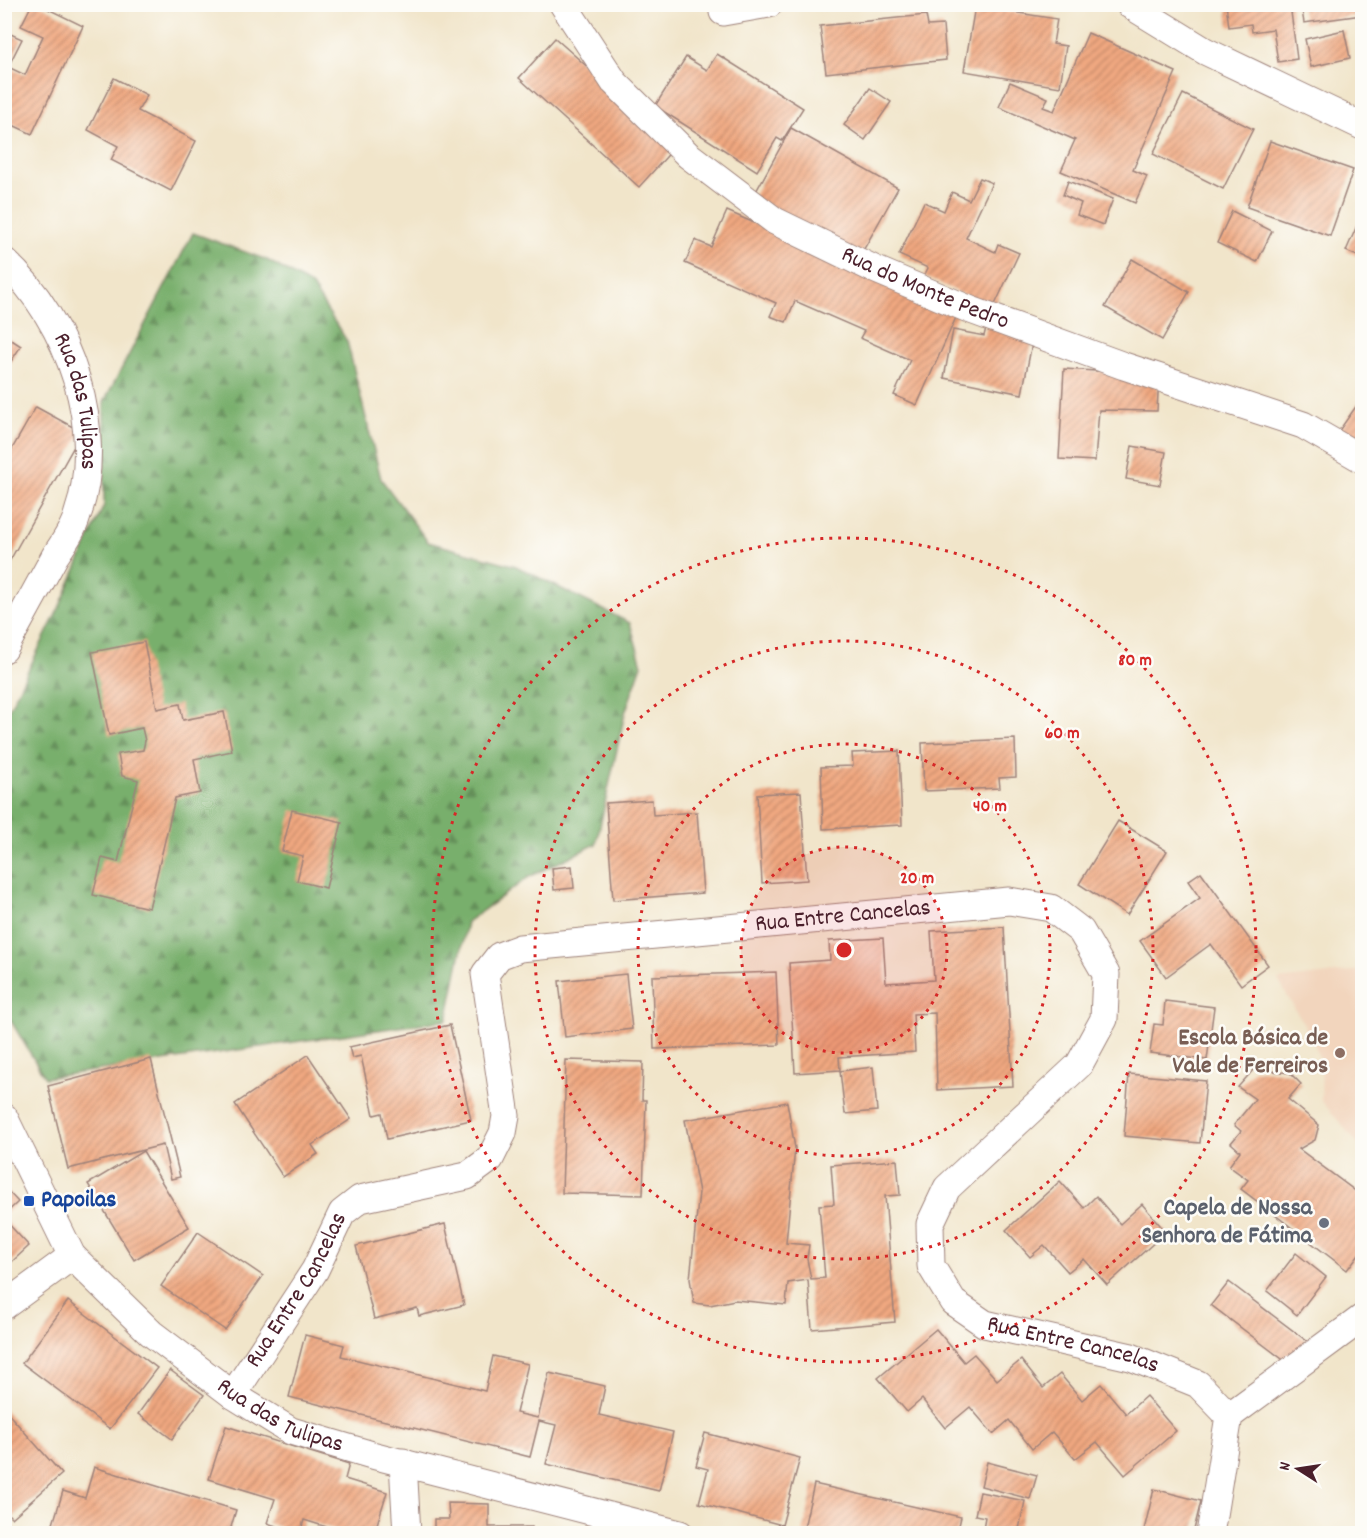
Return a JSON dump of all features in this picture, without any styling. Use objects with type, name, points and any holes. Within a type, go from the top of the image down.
[{"type":"street","name":"Rua do Monte Pedro","points":[[562,4],[614,82],[688,155],[776,221],[874,269],[971,310],[1124,366],[1303,425],[1362,459]]},
{"type":"street","points":[[723,12],[769,4]]},
{"type":"street","points":[[1129,5],[1205,51],[1362,126]]},
{"type":"street","name":"Rua das Tulipas","points":[[4,261],[40,304],[69,351],[85,415],[90,460],[77,517],[4,649]]},
{"type":"street","name":"Rua Entre Cancelas","points":[[233,1395],[315,1270],[342,1213],[360,1199],[467,1176],[490,1159],[503,1133],[506,1116],[485,974],[499,956],[520,948],[1009,901],[1051,908],[1081,931],[1106,974],[1104,1019],[1079,1065],[947,1188],[930,1224],[931,1266],[953,1302],[985,1324],[1131,1358],[1198,1384],[1229,1416]]},
{"type":"street","name":"Rua das Tulipas","points":[[4,1117],[72,1256],[151,1333],[233,1395],[291,1431],[680,1533]]},
{"type":"street","points":[[4,1306],[72,1256]]},
{"type":"street","points":[[1210,1533],[1229,1416],[1362,1318]]},
{"type":"street","points":[[403,1462],[407,1533]]},
{"type":"shaded area","name":"Escola Básica de Vale de Ferreiros","points":[[1362,970],[1362,1149],[1321,1100],[1322,1066],[1313,1040],[1278,980]]},
{"type":"green space","points":[[193,233],[267,260],[311,285],[347,341],[381,479],[428,542],[516,566],[630,623],[642,665],[625,713],[596,844],[529,877],[467,922],[447,1020],[45,1078],[5,1011],[4,719],[59,608],[104,505],[104,402]]},
{"type":"building","points":[[32,4],[38,4],[83,26],[32,134],[4,121],[4,31],[22,39],[8,67],[25,75],[43,36],[21,26]]},
{"type":"building","points":[[1226,4],[1290,4],[1297,59],[1278,62],[1273,29],[1252,32],[1251,24],[1229,27]]},
{"type":"building","points":[[1301,4],[1362,4],[1362,15],[1304,23]]},
{"type":"building","points":[[975,6],[1057,19],[1053,44],[1066,46],[1060,87],[964,71]]},
{"type":"building","points":[[926,15],[928,26],[943,25],[946,60],[826,73],[820,26]]},
{"type":"building","points":[[1344,30],[1350,58],[1311,67],[1305,39]]},
{"type":"building","points":[[1088,33],[1176,72],[1133,170],[1147,176],[1135,203],[1061,171],[1075,140],[999,107],[1010,82],[1048,98],[1043,107],[1054,111]]},
{"type":"building","points":[[555,38],[676,146],[639,187],[519,78]]},
{"type":"building","points":[[717,54],[803,108],[782,141],[777,138],[757,171],[655,106],[686,57],[707,70]]},
{"type":"building","points":[[114,78],[147,95],[138,111],[196,141],[171,191],[111,160],[118,146],[88,130]]},
{"type":"building","points":[[870,88],[891,102],[865,140],[844,125]]},
{"type":"building","points":[[1183,94],[1253,129],[1223,189],[1153,154]]},
{"type":"building","points":[[791,128],[898,188],[860,256],[753,197]]},
{"type":"building","points":[[1270,141],[1353,170],[1330,236],[1247,207]]},
{"type":"building","points":[[980,178],[992,183],[966,238],[995,252],[998,244],[1019,253],[993,309],[924,276],[928,268],[899,255],[924,202],[944,211],[952,192],[969,200]]},
{"type":"building","points":[[1068,181],[1113,199],[1103,225],[1077,215],[1081,203],[1063,195]]},
{"type":"building","points":[[727,211],[958,313],[917,405],[894,395],[910,360],[860,338],[864,331],[795,301],[786,322],[770,316],[776,303],[685,263],[695,240],[711,247]]},
{"type":"building","points":[[1232,211],[1272,231],[1257,262],[1217,243]]},
{"type":"building","points":[[1362,214],[1362,258],[1346,251]]},
{"type":"building","points":[[1132,259],[1189,292],[1162,340],[1105,307]]},
{"type":"building","points":[[987,324],[1034,333],[1022,394],[944,378],[953,330],[984,336]]},
{"type":"building","points":[[4,335],[21,346],[4,372]]},
{"type":"building","points":[[1064,369],[1159,375],[1157,411],[1099,410],[1095,461],[1059,459]]},
{"type":"building","points":[[1362,398],[1362,450],[1338,432]]},
{"type":"building","points":[[36,407],[82,432],[4,571],[4,463]]},
{"type":"building","points":[[1132,446],[1166,452],[1160,485],[1126,479]]},
{"type":"building","points":[[144,642],[157,709],[180,704],[183,720],[224,712],[232,751],[194,759],[200,793],[175,798],[149,908],[93,895],[102,858],[118,862],[138,780],[122,776],[118,754],[143,750],[145,741],[142,728],[109,735],[92,652]]},
{"type":"building","points":[[1015,739],[1016,777],[999,778],[1000,788],[924,791],[922,743]]},
{"type":"building","points":[[899,751],[902,825],[823,829],[821,767],[853,766],[852,753]]},
{"type":"building","points":[[801,792],[807,880],[762,883],[757,794]]},
{"type":"building","points":[[652,800],[653,815],[697,812],[703,893],[613,900],[606,803]]},
{"type":"building","points":[[292,810],[342,822],[326,888],[297,881],[303,856],[282,851]]},
{"type":"building","points":[[1118,821],[1167,851],[1127,915],[1079,884]]},
{"type":"building","points":[[572,866],[574,888],[554,890],[552,868]]},
{"type":"building","points":[[1201,872],[1268,965],[1241,985],[1211,944],[1166,977],[1140,941],[1200,898],[1188,881]]},
{"type":"building","points":[[1004,927],[1013,1086],[937,1090],[935,1013],[913,1014],[915,1052],[839,1057],[840,1070],[795,1073],[789,963],[830,960],[829,941],[883,938],[886,983],[934,980],[931,931]]},
{"type":"building","points":[[776,972],[779,1045],[654,1049],[652,976]]},
{"type":"building","points":[[626,974],[632,1029],[565,1037],[559,981]]},
{"type":"building","points":[[1165,1001],[1214,1007],[1207,1060],[1150,1053],[1154,1024],[1163,1025]]},
{"type":"building","points":[[450,1025],[471,1120],[387,1139],[382,1113],[374,1115],[361,1056],[352,1058],[349,1047]]},
{"type":"building","points":[[308,1055],[351,1119],[312,1145],[318,1154],[283,1177],[235,1104]]},
{"type":"building","points":[[151,1059],[180,1177],[171,1179],[163,1145],[68,1169],[48,1086]]},
{"type":"building","points":[[566,1060],[643,1062],[642,1100],[646,1100],[643,1195],[562,1193]]},
{"type":"building","points":[[873,1067],[877,1111],[845,1114],[840,1071]]},
{"type":"building","name":"Capela de Nossa Senhora de Fátima","points":[[1254,1069],[1290,1073],[1301,1084],[1288,1099],[1319,1125],[1315,1140],[1299,1149],[1362,1196],[1362,1250],[1347,1270],[1241,1189],[1248,1180],[1229,1166],[1240,1151],[1231,1143],[1241,1131],[1234,1125],[1255,1099],[1238,1087]]},
{"type":"building","points":[[1129,1074],[1206,1081],[1200,1143],[1124,1136]]},
{"type":"building","points":[[787,1102],[795,1148],[786,1243],[809,1245],[807,1259],[811,1279],[825,1278],[819,1205],[834,1204],[831,1165],[897,1160],[900,1195],[885,1196],[895,1322],[812,1329],[808,1280],[788,1283],[786,1305],[735,1300],[710,1305],[694,1303],[690,1279],[699,1192],[685,1120]]},
{"type":"building","points":[[143,1151],[189,1227],[134,1260],[88,1184]]},
{"type":"building","points":[[1060,1181],[1084,1208],[1096,1196],[1120,1224],[1142,1204],[1166,1232],[1107,1285],[1084,1259],[1068,1272],[1044,1245],[1030,1257],[1006,1230]]},
{"type":"building","points":[[4,1187],[18,1202],[4,1215]]},
{"type":"building","points":[[4,1219],[29,1246],[4,1269]]},
{"type":"building","points":[[445,1224],[464,1305],[419,1316],[417,1308],[374,1319],[356,1246]]},
{"type":"building","points":[[198,1232],[263,1276],[225,1330],[161,1286]]},
{"type":"building","points":[[1296,1253],[1326,1277],[1297,1315],[1267,1291]]},
{"type":"building","points":[[1229,1282],[1308,1342],[1290,1365],[1211,1305]]},
{"type":"building","points":[[68,1301],[157,1368],[110,1429],[22,1363]]},
{"type":"building","points":[[936,1329],[964,1362],[974,1354],[997,1380],[1021,1360],[1043,1388],[1060,1374],[1082,1400],[1101,1384],[1126,1414],[1146,1396],[1176,1431],[1125,1475],[1097,1442],[1075,1459],[1052,1432],[1032,1449],[1009,1420],[993,1434],[970,1407],[945,1428],[922,1399],[907,1412],[878,1378]]},
{"type":"building","points":[[305,1335],[344,1345],[341,1356],[485,1391],[493,1356],[528,1364],[516,1413],[538,1418],[549,1373],[605,1386],[599,1415],[673,1432],[659,1491],[546,1464],[556,1425],[539,1421],[530,1457],[289,1397]]},
{"type":"building","points":[[170,1370],[204,1395],[172,1439],[138,1414]]},
{"type":"building","points":[[4,1409],[62,1474],[12,1518],[4,1510]]},
{"type":"building","points":[[226,1426],[349,1464],[345,1479],[387,1492],[374,1534],[349,1534],[304,1520],[300,1534],[267,1523],[275,1499],[209,1479]]},
{"type":"building","points":[[705,1433],[800,1458],[782,1525],[699,1503],[708,1469],[696,1466]]},
{"type":"building","points":[[987,1462],[1037,1475],[1030,1499],[981,1486]]},
{"type":"building","points":[[94,1467],[236,1510],[229,1534],[143,1534],[119,1526],[117,1534],[50,1534],[63,1491],[85,1498]]},
{"type":"building","points":[[814,1484],[961,1517],[957,1534],[803,1532]]},
{"type":"building","points":[[1154,1489],[1201,1501],[1193,1534],[1143,1534]]},
{"type":"building","points":[[980,1492],[1025,1501],[1018,1534],[982,1534],[985,1517],[975,1515]]},
{"type":"building","points":[[448,1503],[489,1504],[489,1527],[532,1527],[532,1534],[434,1534],[434,1519],[449,1519]]},
{"type":"place","name":"Escola Básica de Vale de Ferreiros","points":[[1340,1053]]},
{"type":"place","name":"Papoilas","points":[[29,1201]]},
{"type":"place","name":"Capela de Nossa Senhora de Fátima","points":[[1324,1223]]}]
